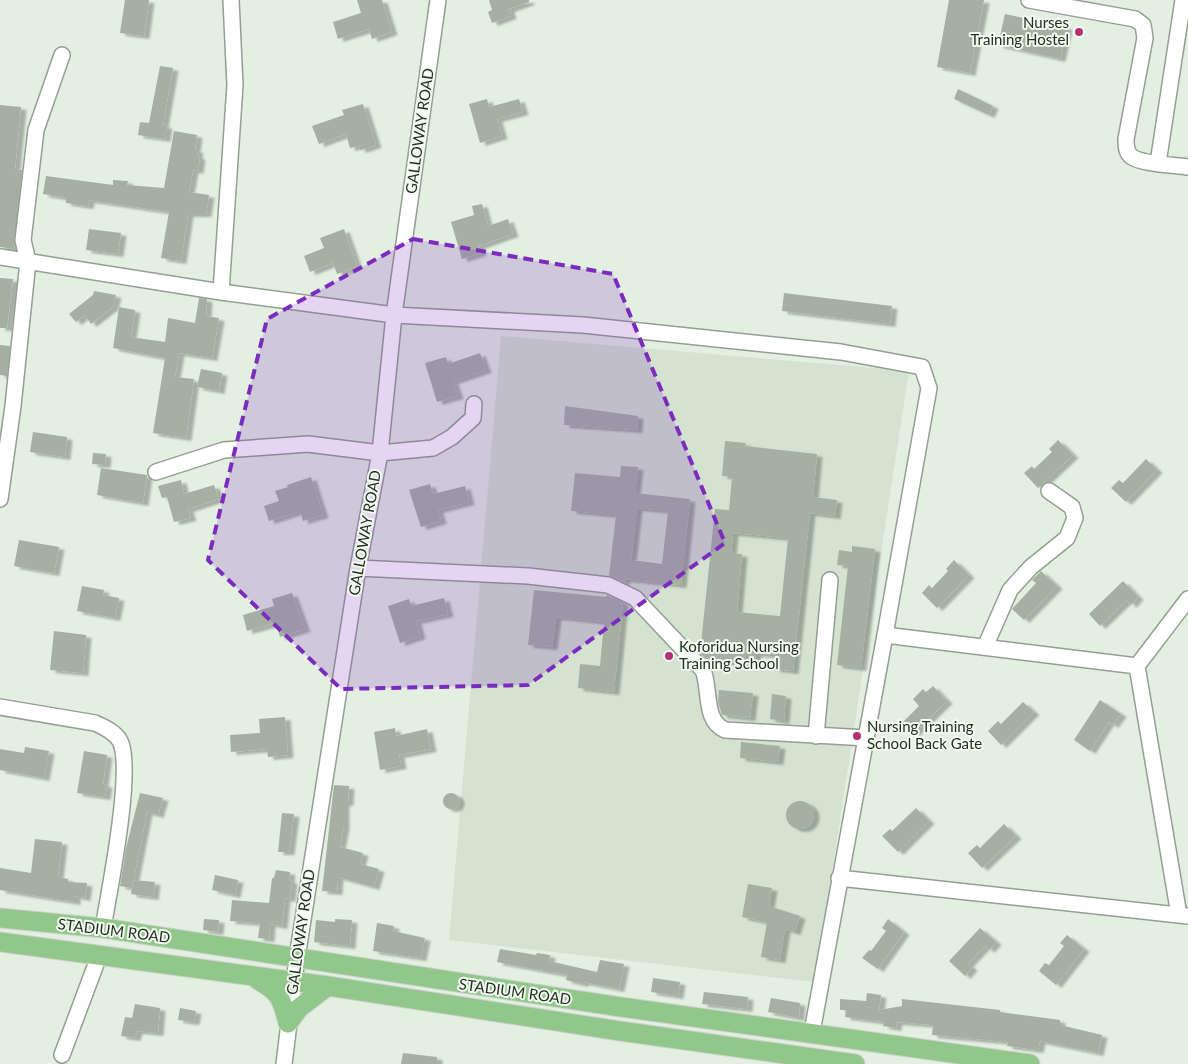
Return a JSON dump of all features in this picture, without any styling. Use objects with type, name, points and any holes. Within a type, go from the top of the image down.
[{"type":"main road","name":"STADIUM ROAD","points":[[0,918],[103,928],[723,1022],[812,1032],[1030,1064]]},
{"type":"main road","name":"STADIUM ROAD","points":[[0,942],[328,986],[629,1033],[855,1064]]},
{"type":"main road","points":[[251,976],[277,992],[284,1005],[288,1023]]},
{"type":"main road","points":[[288,1023],[299,1008],[328,986]]},
{"type":"street","points":[[221,292],[235,85],[231,0]]},
{"type":"street","name":"GALLOWAY ROAD","points":[[284,1064],[297,958],[358,568],[380,452],[394,315],[438,0]]},
{"type":"street","points":[[1029,0],[1135,19],[1143,25],[1145,38],[1126,145],[1127,150],[1132,158],[1188,167]]},
{"type":"street","points":[[1158,163],[1183,0]]},
{"type":"street","points":[[0,499],[6,404],[28,261],[23,240],[36,130],[62,55]]},
{"type":"street","points":[[0,257],[221,292],[394,315],[602,327],[841,352],[922,367],[930,388],[812,1032]]},
{"type":"street","points":[[156,472],[224,450],[308,444],[380,452],[432,448],[452,436],[472,418],[474,404]]},
{"type":"street","points":[[984,647],[1010,590],[1031,567],[1067,538],[1075,518],[1072,506],[1049,491]]},
{"type":"street","points":[[358,568],[528,576],[608,585],[635,598],[703,670],[708,682],[711,718],[716,726],[725,730],[867,738]]},
{"type":"street","points":[[816,736],[830,580]]},
{"type":"street","points":[[839,878],[1183,915],[1137,666],[1188,599]]},
{"type":"street","points":[[885,635],[1137,666]]},
{"type":"street","points":[[0,707],[95,723],[108,729],[119,740],[125,755],[124,784],[103,928]]},
{"type":"street","points":[[62,1055],[98,956]]},
{"type":"highlighted area","points":[[413,239],[613,274],[725,543],[528,685],[341,689],[208,560],[267,319]]},
{"type":"shaded area","name":"Koforidua Nursing Training School","points":[[501,336],[909,371],[815,982],[449,940]]},
{"type":"building","points":[[125,0],[149,0],[144,36],[120,33]]},
{"type":"building","points":[[357,0],[382,0],[392,32],[372,39],[369,29],[338,39],[333,22],[361,13]]},
{"type":"building","points":[[489,0],[529,0],[529,2],[509,9],[511,16],[492,23],[488,12],[492,10]]},
{"type":"building","points":[[949,0],[984,0],[970,73],[937,67]]},
{"type":"building","points":[[1005,14],[1067,27],[1060,59],[998,45]]},
{"type":"building","points":[[160,66],[173,68],[163,125],[167,126],[165,139],[138,135],[140,122],[149,123]]},
{"type":"building","points":[[958,89],[993,106],[989,115],[954,99]]},
{"type":"building","points":[[487,99],[489,107],[519,99],[523,112],[497,119],[502,136],[480,143],[469,104]]},
{"type":"building","points":[[363,104],[376,145],[360,150],[359,146],[350,148],[346,134],[319,144],[312,126],[344,115],[342,110]]},
{"type":"building","points":[[0,105],[21,107],[15,169],[22,170],[14,249],[0,247]]},
{"type":"building","points":[[174,131],[197,135],[195,150],[198,150],[197,156],[200,157],[198,171],[193,170],[189,192],[209,195],[206,214],[188,214],[181,261],[161,258],[169,212],[89,200],[88,206],[66,203],[66,198],[43,194],[46,176],[113,185],[113,180],[128,181],[127,185],[164,188]]},
{"type":"building","points":[[482,204],[488,226],[508,219],[513,234],[479,246],[481,253],[462,259],[451,222],[474,215],[472,206]]},
{"type":"building","points":[[89,229],[121,233],[118,254],[86,250]]},
{"type":"building","points":[[344,229],[357,266],[337,274],[333,263],[310,272],[304,256],[324,248],[320,238]]},
{"type":"building","points":[[0,278],[13,279],[7,328],[0,328]]},
{"type":"building","points":[[94,291],[116,295],[113,307],[91,324],[85,315],[76,322],[69,314],[93,295]]},
{"type":"building","points":[[784,293],[892,306],[890,324],[782,311]]},
{"type":"building","points":[[199,298],[207,299],[206,316],[219,318],[212,358],[179,353],[175,377],[194,379],[186,438],[153,433],[165,358],[113,348],[119,307],[135,310],[131,337],[165,342],[168,318],[195,323]]},
{"type":"building","points":[[0,345],[10,346],[7,376],[0,375]]},
{"type":"building","points":[[480,353],[486,370],[453,381],[458,396],[437,402],[425,363],[446,357],[448,364]]},
{"type":"building","points":[[201,369],[222,373],[219,391],[197,387]]},
{"type":"building","points":[[565,406],[638,416],[637,430],[564,425]]},
{"type":"building","points":[[33,432],[67,437],[65,457],[30,452]]},
{"type":"building","points":[[1058,440],[1073,455],[1038,488],[1024,473],[1032,466],[1034,469],[1052,452],[1049,449]]},
{"type":"building","points":[[725,441],[746,443],[745,446],[817,454],[813,497],[837,500],[835,516],[810,513],[793,671],[775,669],[776,655],[756,653],[755,666],[706,659],[700,653],[715,509],[729,510],[732,477],[722,476]],"holes":[[[733,533],[788,538],[780,616],[737,612],[742,554],[731,553]]]},
{"type":"building","points":[[93,453],[106,454],[105,465],[92,464]]},
{"type":"building","points":[[1146,459],[1157,470],[1126,502],[1111,488],[1119,480],[1123,483]]},
{"type":"building","points":[[621,466],[638,467],[635,493],[690,499],[681,585],[625,579],[624,582],[609,576],[616,515],[571,511],[575,473],[620,477]],"holes":[[[637,508],[668,511],[662,564],[631,560]]]},
{"type":"building","points":[[101,468],[147,475],[143,503],[97,495]]},
{"type":"building","points":[[311,477],[323,515],[303,521],[300,511],[269,521],[264,506],[279,501],[275,491]]},
{"type":"building","points":[[181,480],[184,494],[214,485],[219,499],[188,509],[191,518],[174,522],[167,497],[162,498],[158,486]]},
{"type":"building","points":[[430,484],[433,494],[465,486],[469,502],[438,510],[441,521],[421,527],[409,490]]},
{"type":"building","points":[[19,540],[59,547],[54,573],[14,566]]},
{"type":"building","points":[[852,546],[875,549],[861,668],[837,665],[848,566],[837,565],[839,550],[852,552]]},
{"type":"building","points":[[954,560],[969,575],[937,608],[922,593],[929,585],[932,588],[948,571],[946,569]]},
{"type":"building","points":[[1041,571],[1057,586],[1024,620],[1012,609],[1036,583],[1032,580]]},
{"type":"building","points":[[1123,581],[1138,597],[1131,605],[1127,600],[1100,626],[1089,614]]},
{"type":"building","points":[[82,586],[104,590],[103,595],[119,598],[115,618],[77,611]]},
{"type":"building","points":[[534,590],[606,597],[607,595],[623,602],[614,692],[578,688],[580,664],[600,666],[604,622],[556,617],[552,647],[528,645]]},
{"type":"building","points":[[292,593],[305,629],[280,637],[276,623],[247,631],[243,615],[274,606],[272,599]]},
{"type":"building","points":[[444,598],[448,614],[416,621],[420,636],[400,643],[388,606],[409,599],[411,606]]},
{"type":"building","points":[[54,631],[86,635],[83,673],[50,670]]},
{"type":"building","points":[[933,686],[947,701],[914,733],[903,722],[919,706],[913,699],[923,689],[926,692]]},
{"type":"building","points":[[719,690],[753,693],[750,718],[722,715],[718,702]]},
{"type":"building","points":[[772,694],[786,696],[784,721],[770,719]]},
{"type":"building","points":[[1100,700],[1121,714],[1113,725],[1109,722],[1090,751],[1074,740]]},
{"type":"building","points":[[1023,702],[1034,712],[1001,745],[988,731],[998,721],[1001,724]]},
{"type":"building","points":[[285,717],[288,755],[268,757],[267,749],[231,752],[230,735],[260,733],[259,719]]},
{"type":"building","points":[[395,728],[396,736],[427,729],[431,749],[399,755],[401,766],[380,770],[374,732]]},
{"type":"building","points":[[741,742],[780,746],[778,762],[740,758]]},
{"type":"building","points":[[25,747],[49,751],[44,778],[0,770],[0,749],[24,753]]},
{"type":"building","points":[[84,751],[107,755],[103,784],[107,785],[105,797],[77,793]]},
{"type":"building","points":[[334,785],[349,786],[348,803],[344,803],[344,826],[340,847],[363,853],[360,864],[379,869],[374,887],[338,877],[337,892],[322,891]]},
{"type":"building","points":[[140,793],[163,798],[158,815],[147,812],[132,888],[120,886],[126,848]]},
{"type":"building","points":[[451,793],[457,795],[459,801],[457,807],[451,809],[445,807],[443,801],[445,795]]},
{"type":"building","points":[[800,801],[810,805],[814,815],[810,825],[800,829],[790,825],[786,815],[790,805]]},
{"type":"building","points":[[916,808],[929,821],[898,852],[882,836],[890,829],[892,831]]},
{"type":"building","points":[[282,813],[294,814],[289,852],[278,852]]},
{"type":"building","points":[[1004,824],[1016,836],[982,868],[968,853],[977,845],[980,848]]},
{"type":"building","points":[[35,839],[62,842],[58,877],[68,879],[68,882],[87,883],[85,898],[75,896],[75,902],[0,890],[0,868],[31,873]]},
{"type":"building","points":[[276,870],[290,872],[289,880],[292,881],[290,899],[285,898],[282,926],[270,924],[269,939],[258,938],[260,923],[230,921],[232,900],[269,903],[272,878],[274,878]]},
{"type":"building","points":[[215,875],[238,880],[235,895],[212,890]]},
{"type":"building","points":[[133,880],[155,882],[153,897],[131,894]]},
{"type":"building","points":[[748,884],[772,888],[769,906],[800,916],[795,932],[785,929],[780,960],[761,957],[767,922],[742,917]]},
{"type":"building","points":[[204,919],[219,920],[218,932],[203,930]]},
{"type":"building","points":[[335,919],[352,920],[350,946],[314,942],[316,920],[335,922]]},
{"type":"building","points":[[888,919],[904,932],[878,969],[862,958],[869,950],[871,951],[886,931],[882,928]]},
{"type":"building","points":[[377,923],[394,926],[393,931],[425,938],[421,958],[373,951]]},
{"type":"building","points":[[980,928],[996,942],[989,950],[985,946],[968,964],[972,968],[965,976],[949,961]]},
{"type":"building","points":[[1067,935],[1084,949],[1056,985],[1039,971],[1045,963],[1049,965],[1064,946],[1060,943]]},
{"type":"building","points":[[500,949],[536,955],[537,953],[550,955],[549,961],[597,972],[600,960],[624,964],[619,989],[583,982],[583,984],[566,980],[567,975],[497,962]]},
{"type":"building","points":[[653,978],[680,982],[678,996],[651,992]]},
{"type":"building","points":[[704,992],[748,997],[747,1009],[702,1004]]},
{"type":"building","points":[[867,993],[881,995],[879,1010],[902,1006],[902,999],[1000,1010],[1000,1012],[1060,1020],[1060,1025],[1102,1035],[1098,1053],[1040,1041],[1038,1050],[1007,1046],[1008,1042],[932,1035],[933,1025],[897,1022],[896,1028],[883,1026],[884,1022],[845,1017],[846,1010],[840,1010],[840,999],[866,1001]]},
{"type":"building","points":[[771,998],[800,1003],[799,1018],[768,1012]]},
{"type":"building","points":[[135,1004],[160,1008],[158,1033],[137,1031],[135,1038],[121,1036],[125,1017],[132,1018]]},
{"type":"building","points":[[180,1008],[196,1011],[194,1022],[178,1020]]},
{"type":"building","points":[[403,1053],[437,1057],[437,1064],[401,1064]]},
{"type":"place","name":"Nurses Training Hostel","points":[[1079,32]]},
{"type":"place","name":"Koforidua Nursing Training School","points":[[669,656]]},
{"type":"place","name":"Nursing Training School Back Gate","points":[[857,736]]}]
